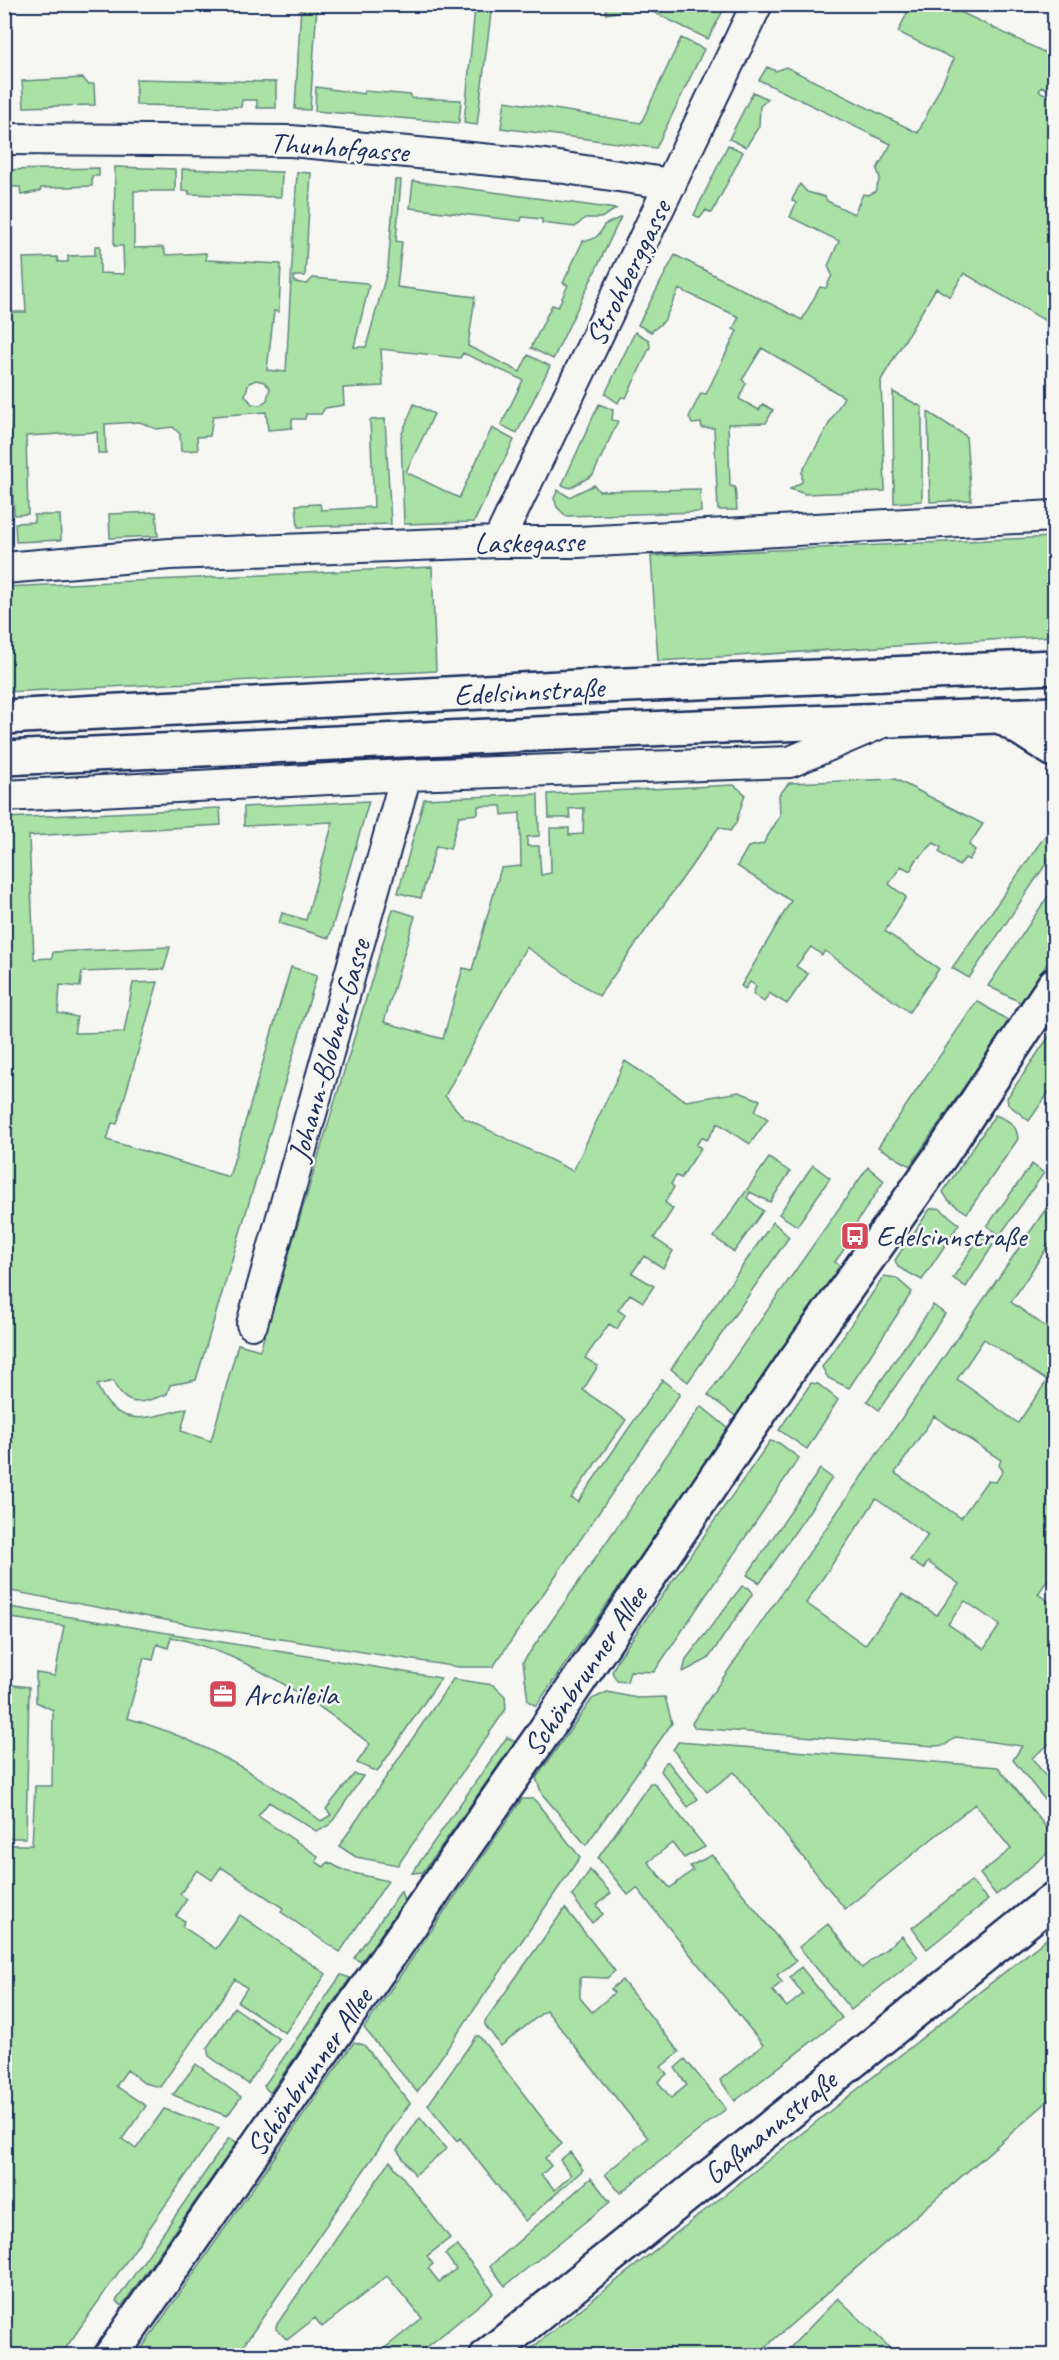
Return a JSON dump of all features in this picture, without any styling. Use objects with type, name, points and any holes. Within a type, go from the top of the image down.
[{"type":"street","name":"Strohberggasse","points":[[498,542],[757,4]]},
{"type":"street","name":"Thunhofgasse","points":[[4,139],[291,141],[545,165],[671,184]]},
{"type":"street","name":"Laskegasse","points":[[4,568],[170,554],[498,542],[578,542],[1054,516]]},
{"type":"street","name":"Edelsinnstraße","points":[[4,717],[579,687],[1054,667]]},
{"type":"street","name":"Edelsinnstraße","points":[[4,758],[890,719],[1054,714]]},
{"type":"street","points":[[999,715],[1054,750]]},
{"type":"street","name":"Edelsinnstraße","points":[[4,796],[406,775],[790,762],[890,719]]},
{"type":"street","name":"Johann-Blobner-Gasse","points":[[252,1324],[406,775]]},
{"type":"street","name":"Schönbrunner Allee","points":[[111,2355],[534,1746],[794,1362],[940,1157],[1054,985]]},
{"type":"street","name":"Gaßmannstraße","points":[[487,2355],[1054,1899]]},
{"type":"green space","points":[[726,4],[708,39],[643,7],[606,14],[606,6],[593,5]]},
{"type":"green space","points":[[288,5],[317,5],[310,110],[295,109],[301,6]]},
{"type":"green space","points":[[440,5],[492,5],[477,125],[464,123],[475,8]]},
{"type":"green space","points":[[911,5],[946,5],[1050,55],[1054,46],[1054,93],[1042,86],[1039,91],[1054,99],[1054,326],[964,273],[950,297],[936,288],[881,380],[885,491],[805,494],[790,489],[802,482],[802,472],[844,397],[762,348],[742,380],[746,383],[739,399],[759,410],[763,404],[773,410],[766,423],[728,424],[730,486],[735,487],[737,510],[718,510],[714,428],[702,428],[701,423],[692,424],[689,417],[701,393],[706,394],[737,331],[733,329],[739,317],[679,289],[664,321],[651,332],[638,325],[675,255],[802,320],[820,287],[826,288],[832,275],[828,266],[839,241],[790,217],[796,203],[792,200],[800,184],[807,192],[825,197],[827,201],[854,214],[863,194],[868,195],[875,192],[880,178],[877,169],[891,144],[759,80],[767,67],[776,71],[786,67],[918,133],[954,59],[898,32]]},
{"type":"green space","points":[[681,38],[704,49],[656,148],[501,128],[505,101],[641,123]]},
{"type":"green space","points":[[83,78],[88,84],[94,84],[95,105],[24,107],[22,81]]},
{"type":"green space","points":[[136,79],[276,82],[276,108],[257,108],[257,100],[242,100],[241,107],[136,105]]},
{"type":"green space","points":[[316,87],[364,94],[365,91],[411,95],[411,98],[461,100],[459,123],[315,111]]},
{"type":"green space","points":[[753,92],[768,99],[760,106],[759,126],[746,147],[729,139]]},
{"type":"green space","points":[[728,145],[743,152],[712,213],[706,210],[700,218],[694,215]]},
{"type":"green space","points":[[115,167],[175,169],[175,191],[134,191],[134,248],[163,247],[166,255],[206,253],[206,260],[281,264],[279,312],[274,311],[267,370],[286,372],[297,172],[311,173],[305,276],[294,276],[294,282],[307,284],[313,278],[366,283],[369,286],[354,347],[366,347],[388,268],[395,180],[401,180],[396,241],[402,242],[397,287],[475,297],[468,346],[520,372],[528,355],[550,366],[517,433],[501,425],[523,380],[463,353],[460,358],[381,349],[383,386],[343,388],[344,405],[325,408],[321,414],[306,414],[305,419],[292,419],[292,428],[268,430],[266,412],[213,416],[210,436],[197,437],[198,450],[181,451],[180,434],[173,427],[156,429],[140,422],[105,424],[106,453],[98,453],[97,432],[26,436],[28,514],[14,515],[9,416],[5,416],[5,312],[26,312],[23,258],[57,257],[58,262],[68,262],[68,256],[95,255],[95,246],[100,246],[100,273],[124,274],[123,246],[114,246]],"holes":[[[256,380],[264,382],[270,388],[267,400],[260,405],[252,404],[245,395],[249,383]]]},
{"type":"green space","points":[[99,168],[99,176],[92,176],[92,186],[41,188],[40,191],[21,195],[20,187],[5,187],[5,170]]},
{"type":"green space","points":[[182,169],[282,172],[281,197],[189,194],[189,191],[182,191]]},
{"type":"green space","points":[[413,181],[616,209],[601,218],[585,218],[575,227],[542,223],[542,219],[522,217],[521,221],[410,208]]},
{"type":"green space","points":[[621,217],[553,359],[531,348],[552,305],[558,307],[568,285],[563,283],[583,241],[593,239],[601,232],[604,225]]},
{"type":"green space","points":[[635,332],[649,340],[650,347],[626,398],[621,397],[618,403],[605,394]]},
{"type":"green space","points":[[893,392],[922,407],[922,501],[894,503]]},
{"type":"green space","points":[[414,404],[434,414],[406,472],[459,498],[492,428],[514,440],[474,522],[404,524],[401,436]]},
{"type":"green space","points":[[599,404],[613,410],[612,420],[618,421],[593,475],[570,488],[562,485]]},
{"type":"green space","points":[[928,412],[966,436],[971,500],[930,502]]},
{"type":"green space","points":[[385,419],[391,524],[298,527],[296,505],[320,504],[321,510],[374,507],[370,420]]},
{"type":"green space","points":[[594,485],[599,491],[700,489],[701,512],[566,516],[557,507],[554,498],[558,490],[569,497]]},
{"type":"green space","points":[[156,512],[158,536],[110,538],[109,514]]},
{"type":"green space","points":[[34,515],[60,515],[61,540],[16,542],[15,523],[34,522]]},
{"type":"green space","points":[[1054,537],[1054,636],[658,661],[651,556]]},
{"type":"green space","points":[[432,567],[436,671],[5,692],[5,587]]},
{"type":"green space","points":[[895,779],[983,824],[969,845],[975,850],[969,860],[965,858],[959,866],[939,852],[941,847],[934,843],[917,859],[910,871],[901,866],[889,884],[906,897],[885,931],[939,969],[909,1012],[825,951],[822,955],[811,947],[796,966],[808,974],[787,1004],[769,993],[764,1002],[753,994],[756,986],[750,982],[745,989],[741,986],[791,901],[737,866],[748,847],[763,844],[780,816],[779,795],[789,783]]},
{"type":"green space","points":[[734,785],[745,794],[736,823],[730,831],[719,827],[599,996],[526,947],[445,1096],[464,1118],[573,1171],[625,1061],[686,1101],[739,1092],[760,1100],[755,1111],[768,1119],[750,1144],[718,1123],[707,1140],[702,1137],[696,1145],[701,1148],[681,1178],[676,1176],[671,1184],[674,1187],[665,1202],[673,1209],[654,1238],[673,1251],[663,1268],[644,1256],[632,1273],[654,1286],[643,1302],[630,1294],[618,1310],[625,1315],[617,1329],[609,1324],[585,1358],[598,1366],[583,1390],[626,1420],[571,1498],[578,1502],[662,1380],[680,1394],[493,1667],[458,1667],[192,1625],[5,1590],[5,818],[220,808],[221,825],[29,836],[34,959],[52,958],[53,952],[170,947],[164,969],[82,972],[80,987],[60,985],[58,1013],[77,1017],[74,1033],[124,1032],[133,983],[158,982],[117,1124],[112,1123],[107,1140],[229,1177],[291,967],[317,975],[196,1380],[170,1385],[167,1394],[136,1402],[123,1397],[113,1381],[97,1385],[105,1400],[114,1409],[135,1418],[187,1408],[181,1431],[211,1441],[238,1344],[260,1350],[393,909],[415,916],[384,1022],[443,1039],[463,968],[472,970],[501,868],[521,866],[520,813],[502,815],[501,806],[478,806],[478,814],[459,816],[450,849],[436,846],[421,898],[398,893],[424,799],[538,794],[539,836],[527,837],[527,846],[539,846],[541,875],[551,873],[550,828],[569,828],[569,835],[583,834],[584,808],[569,809],[570,818],[549,818],[548,794]]},
{"type":"green space","points":[[369,801],[329,938],[279,923],[282,913],[306,920],[333,822],[244,826],[244,807]]},
{"type":"green space","points":[[1054,823],[1054,852],[969,978],[952,968]]},
{"type":"green space","points":[[1054,887],[1054,953],[1022,1003],[988,986]]},
{"type":"green space","points":[[977,1001],[1009,1021],[910,1166],[878,1147]]},
{"type":"green space","points":[[1054,1029],[1054,1085],[1029,1121],[1008,1104],[1007,1098]]},
{"type":"green space","points":[[995,1115],[1011,1123],[1018,1139],[967,1213],[949,1201],[943,1192]]},
{"type":"green space","points":[[769,1158],[790,1172],[770,1202],[750,1192],[747,1198],[763,1211],[734,1252],[714,1237]]},
{"type":"green space","points":[[1032,1164],[1044,1173],[1000,1235],[987,1226]]},
{"type":"green space","points":[[813,1165],[830,1178],[797,1226],[779,1214]]},
{"type":"green space","points":[[868,1167],[884,1181],[851,1231],[855,1234],[835,1262],[842,1268],[737,1417],[708,1395]]},
{"type":"green space","points":[[1054,1197],[1054,1237],[1011,1302],[1054,1333],[1054,1570],[1038,1594],[1051,1603],[1054,1599],[1054,1740],[1032,1758],[1054,1787],[1054,1811],[1013,1760],[1022,1746],[956,1737],[945,1745],[935,1746],[695,1728],[692,1723]],"holes":[[[984,1339],[1047,1381],[1018,1423],[957,1379]],[[934,1416],[1001,1460],[999,1465],[1003,1471],[996,1482],[987,1481],[961,1518],[895,1473]],[[876,1499],[928,1535],[910,1560],[923,1569],[928,1562],[959,1584],[937,1615],[902,1594],[865,1645],[806,1603]],[[965,1601],[1000,1625],[984,1649],[948,1624]]]},
{"type":"green space","points":[[939,1208],[959,1224],[922,1280],[898,1267],[895,1260],[930,1209]]},
{"type":"green space","points":[[773,1222],[789,1237],[688,1382],[671,1369]]},
{"type":"green space","points":[[980,1236],[993,1245],[966,1287],[953,1278]]},
{"type":"green space","points":[[884,1276],[896,1278],[912,1292],[849,1388],[828,1378],[822,1367]]},
{"type":"green space","points":[[933,1305],[945,1314],[879,1410],[867,1401]]},
{"type":"green space","points":[[811,1383],[818,1384],[838,1400],[807,1449],[779,1430]]},
{"type":"green space","points":[[701,1406],[729,1429],[536,1706],[528,1701],[523,1662]]},
{"type":"green space","points":[[770,1441],[779,1443],[799,1458],[654,1672],[630,1671],[627,1682],[617,1681],[612,1672],[618,1659]]},
{"type":"green space","points":[[820,1469],[832,1478],[760,1583],[747,1575]]},
{"type":"green space","points":[[742,1586],[749,1588],[753,1593],[708,1659],[683,1672],[686,1659]]},
{"type":"green space","points":[[4,1606],[441,1678],[377,1772],[357,1763],[370,1744],[301,1695],[250,1666],[197,1644],[171,1637],[168,1648],[157,1644],[153,1660],[144,1658],[127,1718],[179,1736],[229,1760],[299,1804],[321,1821],[331,1815],[326,1809],[354,1774],[363,1776],[330,1825],[316,1831],[269,1802],[258,1816],[318,1856],[316,1862],[324,1867],[328,1862],[345,1871],[388,1881],[340,1952],[281,1912],[283,1908],[221,1867],[212,1880],[197,1870],[180,1894],[187,1899],[176,1916],[185,1921],[182,1926],[216,1949],[240,1915],[326,1974],[285,2033],[238,2002],[247,1988],[235,1979],[160,2087],[144,2083],[127,2070],[116,2086],[146,2106],[122,2139],[136,2149],[164,2109],[219,2128],[61,2355],[5,2355],[4,1845],[32,1845],[35,1786],[52,1786],[53,1710],[36,1702],[36,1673],[55,1676],[64,1626],[5,1617]]},
{"type":"green space","points":[[453,1679],[493,1685],[505,1696],[506,1709],[398,1865],[356,1857],[339,1846]]},
{"type":"green space","points":[[5,1684],[29,1687],[26,1838],[5,1838]]},
{"type":"green space","points":[[607,1692],[637,1698],[665,1697],[672,1723],[586,1845],[542,1794],[536,1778],[592,1699]]},
{"type":"green space","points":[[507,1737],[515,1742],[423,1872],[412,1873]]},
{"type":"green space","points":[[678,1742],[998,1767],[1054,1837],[1054,1848],[996,1895],[980,1874],[1011,1849],[975,1804],[845,1909],[734,1772],[707,1792],[673,1750]]},
{"type":"green space","points":[[665,1762],[668,1762],[698,1799],[688,1807],[661,1771]]},
{"type":"green space","points":[[650,1783],[654,1783],[705,1847],[684,1858],[672,1843],[648,1862],[670,1888],[693,1870],[690,1866],[712,1855],[796,1961],[777,1975],[782,1982],[772,1990],[787,2007],[803,1994],[790,1977],[801,1967],[842,2018],[735,2101],[720,2080],[763,2045],[637,1888],[628,1895],[598,1858]]},
{"type":"green space","points":[[522,1799],[534,1799],[580,1857],[417,2092],[364,2028]]},
{"type":"green space","points":[[590,1870],[611,1893],[597,1905],[603,1914],[592,1923],[572,1896]]},
{"type":"green space","points":[[971,1881],[988,1900],[927,1949],[912,1928]]},
{"type":"green space","points":[[401,1891],[404,1902],[361,1962],[354,1958]]},
{"type":"green space","points":[[565,1908],[615,1971],[607,1978],[580,1977],[580,1998],[592,2012],[614,1993],[611,1989],[622,1980],[679,2052],[661,2067],[667,2074],[658,2082],[671,2098],[687,2085],[675,2068],[685,2059],[726,2109],[620,2193],[605,2174],[648,2138],[546,2010],[501,2046],[485,2025],[485,2021]]},
{"type":"green space","points":[[828,1924],[862,1968],[902,1936],[918,1957],[851,2010],[799,1947]]},
{"type":"green space","points":[[1054,1933],[1054,2096],[756,2355],[523,2355]]},
{"type":"green space","points":[[341,1975],[350,1978],[270,2093],[264,2086]]},
{"type":"green space","points":[[234,2007],[279,2039],[248,2084],[209,2056],[207,2048]]},
{"type":"green space","points":[[476,2036],[479,2036],[562,2144],[545,2158],[551,2166],[541,2175],[555,2190],[571,2175],[560,2160],[570,2152],[583,2170],[525,2221],[460,2138],[457,2141],[428,2105]]},
{"type":"green space","points":[[354,2042],[364,2045],[410,2103],[237,2355],[137,2355]]},
{"type":"green space","points":[[196,2064],[241,2097],[227,2116],[173,2095]]},
{"type":"green space","points":[[420,2117],[446,2149],[415,2175],[397,2150]]},
{"type":"green space","points":[[229,2138],[237,2142],[122,2306],[116,2301]]},
{"type":"green space","points":[[390,2161],[450,2238],[427,2256],[433,2264],[428,2268],[439,2282],[456,2269],[445,2254],[457,2245],[494,2293],[417,2355],[383,2355],[380,2352],[422,2318],[387,2276],[322,2327],[315,2318],[287,2340],[276,2328],[277,2324]]},
{"type":"green space","points":[[591,2178],[610,2202],[505,2286],[490,2266]]},
{"type":"green space","points":[[838,2298],[890,2348],[898,2355],[783,2355]]},
{"type":"place","name":"Edelsinnstraße","points":[[855,1236]]},
{"type":"place","name":"Archileila","points":[[223,1694]]}]
